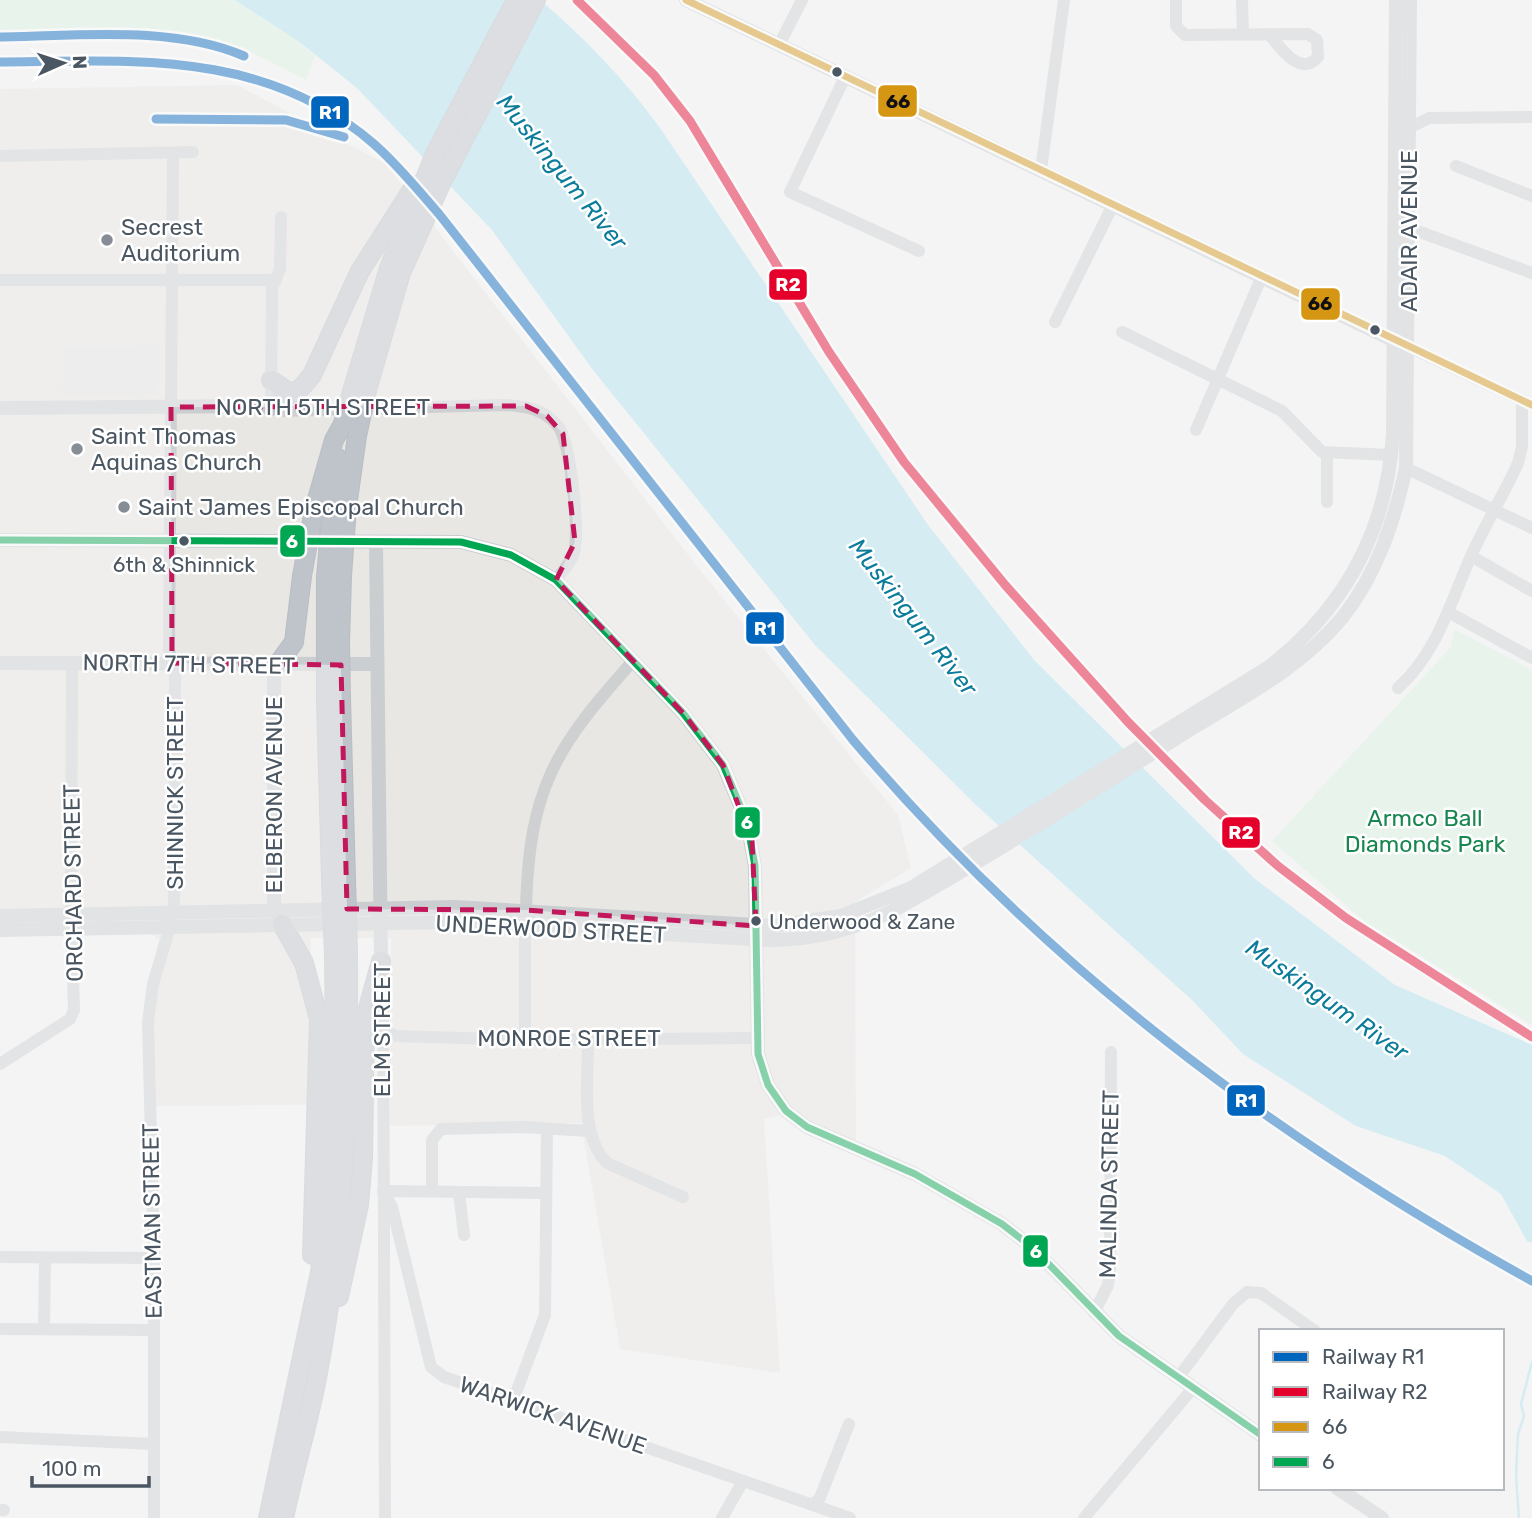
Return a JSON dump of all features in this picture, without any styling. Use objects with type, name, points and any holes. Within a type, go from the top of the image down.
[{"type":"highway","points":[[317,1378],[341,1206],[346,1146],[331,508],[343,424],[360,389],[401,273],[408,223],[435,154],[516,0]]},
{"type":"highway","points":[[271,406],[292,394],[312,375],[339,311],[441,184],[536,0]]},
{"type":"highway","points":[[271,380],[292,394]]},
{"type":"highway","points":[[278,664],[294,642],[302,576],[331,508],[357,436],[360,389]]},
{"type":"highway","points":[[278,918],[304,963],[319,1019],[311,1307]]},
{"type":"highway","points":[[268,1518],[321,1261],[332,1148],[341,954]]},
{"type":"highway","points":[[284,1518],[317,1378],[337,1310],[359,1205],[363,1159],[364,1030],[368,1004],[382,961]]},
{"type":"main road","name":"ADAIR AVENUE","points":[[1066,801],[1182,728],[1290,667],[1342,617],[1378,559],[1396,513],[1406,468],[1409,228],[1396,0]]},
{"type":"main road","name":"ADAIR AVENUE","points":[[1182,728],[1269,667],[1308,634],[1328,612],[1359,565],[1384,500],[1392,455],[1402,128],[1410,104],[1410,0]]},
{"type":"main road","points":[[692,1],[1409,347]]},
{"type":"main road","name":"NORTH 5TH STREET","points":[[0,408],[271,406]]},
{"type":"main road","points":[[0,540],[461,542],[500,550],[556,580],[699,731],[732,782],[752,841],[756,877],[757,1038],[768,1085],[796,1119],[823,1135],[915,1174],[1002,1224],[1033,1248],[1119,1336],[1259,1434]]},
{"type":"main road","name":"ELM STREET","points":[[376,542],[382,961]]},
{"type":"main road","name":"NORTH 7TH STREET","points":[[0,663],[377,664]]},
{"type":"main road","name":"ELBERON AVENUE","points":[[278,664],[274,672],[278,918]]},
{"type":"main road","name":"UNDERWOOD STREET","points":[[0,930],[73,923],[382,915],[525,918],[756,933],[789,940],[842,931],[876,919],[915,892],[1066,801]]},
{"type":"main road","name":"UNDERWOOD STREET","points":[[0,916],[73,923]]},
{"type":"main road","points":[[1342,1490],[1382,1518]]},
{"type":"street","points":[[779,45],[802,0]]},
{"type":"street","points":[[1041,170],[1064,0]]},
{"type":"street","points":[[1176,0],[1176,26],[1185,35],[1269,34]]},
{"type":"street","points":[[1242,0],[1242,34]]},
{"type":"street","points":[[845,77],[790,192],[919,251]]},
{"type":"street","points":[[1410,104],[1429,118]]},
{"type":"street","points":[[1402,128],[1429,118],[1532,117]]},
{"type":"street","points":[[0,156],[173,155],[193,152]]},
{"type":"street","name":"SHINNICK STREET","points":[[173,155],[169,650],[175,675],[173,920]]},
{"type":"street","points":[[1456,166],[1532,197]]},
{"type":"street","points":[[1055,322],[1113,205]]},
{"type":"street","points":[[271,406],[272,288],[280,269],[281,217]]},
{"type":"street","points":[[1409,228],[1532,274]]},
{"type":"street","points":[[1196,430],[1262,276]]},
{"type":"street","points":[[0,280],[276,280]]},
{"type":"street","points":[[1122,332],[1282,411],[1327,454],[1392,455]]},
{"type":"street","points":[[1398,688],[1414,675],[1434,646],[1471,556],[1496,510],[1522,447],[1527,402],[1409,347]]},
{"type":"street","name":"NORTH 5TH STREET","points":[[271,406],[281,411],[526,406],[556,424],[568,448],[575,542],[570,561],[556,580]]},
{"type":"street","points":[[1326,502],[1327,454]]},
{"type":"street","points":[[1406,468],[1532,528]]},
{"type":"street","points":[[1471,556],[1532,591]]},
{"type":"street","points":[[1448,612],[1532,658]]},
{"type":"street","points":[[525,1040],[525,918],[531,833],[550,773],[578,724],[633,661]]},
{"type":"street","name":"ORCHARD STREET","points":[[0,1064],[70,1019],[74,1010],[72,662]]},
{"type":"street","name":"EASTMAN STREET","points":[[154,1518],[154,1258],[148,1022],[153,984],[173,920]]},
{"type":"street","name":"ELM STREET","points":[[382,961],[385,1518]]},
{"type":"street","name":"MONROE STREET","points":[[382,1030],[396,1036],[525,1040],[757,1038]]},
{"type":"street","points":[[588,1039],[589,1131],[598,1154],[607,1163],[683,1197]]},
{"type":"street","name":"MALINDA STREET","points":[[1094,1313],[1108,1286],[1110,1270],[1111,1052]]},
{"type":"street","points":[[432,1191],[432,1140],[441,1129],[589,1131]]},
{"type":"street","points":[[513,1401],[545,1315],[547,1129]]},
{"type":"street","points":[[383,1191],[546,1193]]},
{"type":"street","name":"WARWICK AVENUE","points":[[383,1191],[392,1206],[431,1367],[444,1377],[849,1518]]},
{"type":"street","points":[[459,1192],[464,1235]]},
{"type":"street","points":[[0,1257],[154,1258]]},
{"type":"street","points":[[44,1329],[45,1258]]},
{"type":"street","points":[[1178,1378],[1239,1297],[1255,1291],[1312,1329]]},
{"type":"street","points":[[0,1329],[153,1330]]},
{"type":"street","points":[[1084,1518],[1193,1388]]},
{"type":"street","points":[[812,1504],[819,1500],[849,1424]]},
{"type":"street","points":[[0,1437],[154,1444]]},
{"type":"street","points":[[722,1518],[743,1481]]},
{"type":"highlighted area","points":[[526,406],[547,416],[563,434],[575,542],[556,580],[683,713],[723,765],[752,841],[756,926],[526,910],[347,909],[341,665],[172,663],[171,407]]},
{"type":"shaded area","points":[[237,85],[386,164],[696,565],[898,815],[911,868],[855,902],[856,1142],[818,1128],[793,1112],[764,1119],[780,1373],[620,1349],[581,1123],[390,1126],[391,938],[311,938],[310,1105],[147,1106],[159,940],[151,933],[0,934],[0,89]]},
{"type":"shaded area","points":[[160,346],[158,395],[62,396],[63,347]]},
{"type":"green space","points":[[0,0],[235,0],[298,41],[315,56],[306,80],[244,48],[190,35],[0,32]]},
{"type":"green space","name":"Armco Ball Diamonds Park","points":[[1454,629],[1532,670],[1532,1025],[1364,921],[1272,841],[1451,647]]},
{"type":"water","name":"Muskingum River","points":[[235,0],[540,0],[573,30],[647,110],[928,525],[1034,660],[1255,879],[1395,985],[1532,1045],[1532,1243],[1527,1241],[1501,1194],[1445,1156],[1356,1126],[1243,1054],[1193,1001],[976,805],[815,645],[593,370],[492,230],[357,88],[298,41]]},
{"type":"waterway","points":[[1519,1518],[1516,1475],[1518,1434],[1524,1416],[1521,1404],[1532,1362]]},
{"type":"rail line","name":"R2","points":[[577,0],[654,75],[690,121],[829,352],[904,462],[1006,586],[1128,722],[1205,800],[1278,866],[1346,918],[1532,1037]]},
{"type":"rail line","name":"R1","points":[[0,37],[92,34],[155,36],[216,46],[244,56]]},
{"type":"rail line","name":"R1","points":[[0,62],[149,62],[243,76],[288,91],[332,113],[374,144],[439,214],[853,740],[927,823],[1004,900],[1084,973],[1167,1042],[1254,1106],[1343,1167],[1532,1281]]},
{"type":"rail line","name":"R1","points":[[156,119],[286,120],[344,137]]},
{"type":"transit line","name":"66","points":[[686,0],[1532,405]]},
{"type":"transit line","name":"6","points":[[0,540],[461,542],[511,555],[556,580],[683,713],[723,765],[747,822],[755,866],[758,1054],[768,1085],[786,1111],[807,1127],[915,1174],[1002,1224],[1033,1248],[1119,1336],[1259,1434]]},
{"type":"place","name":"Secrest Auditorium","points":[[107,240]]},
{"type":"place","name":"Saint Thomas Aquinas Church","points":[[77,449]]},
{"type":"place","name":"Saint James Episcopal Church","points":[[124,507]]},
{"type":"place","name":"6th & Shinnick","points":[[184,541]]},
{"type":"place","name":"Underwood & Zane","points":[[756,921]]}]
